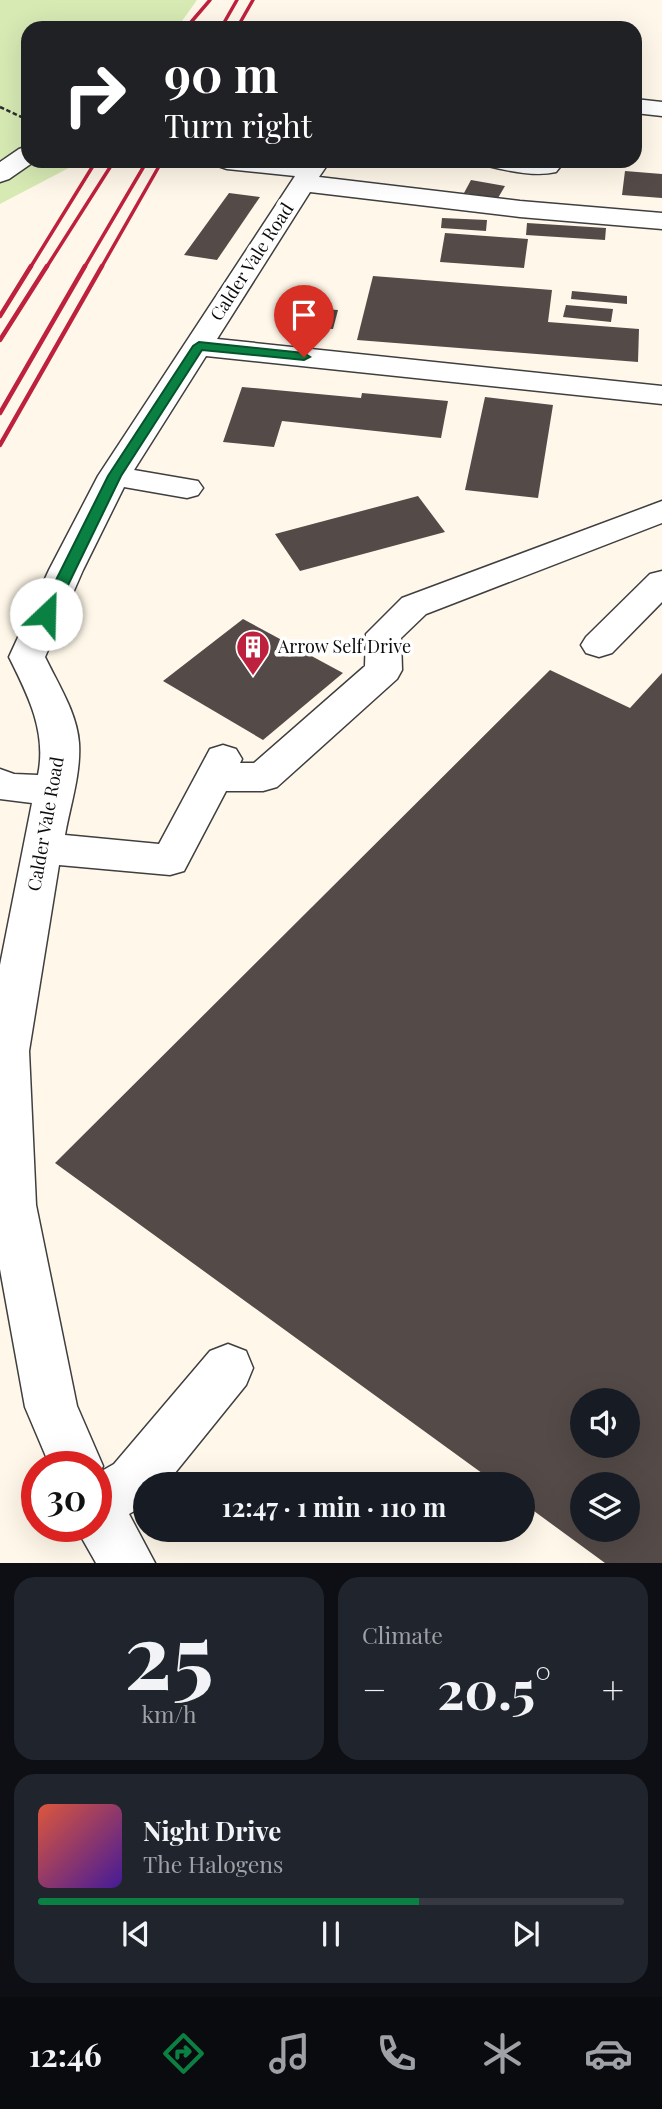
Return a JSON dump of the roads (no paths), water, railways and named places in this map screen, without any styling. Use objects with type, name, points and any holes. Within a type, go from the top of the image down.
[{"type":"street","points":[[642,107],[662,109]]},
{"type":"street","points":[[0,174],[21,159]]},
{"type":"street","points":[[280,168],[520,209],[662,221]]},
{"type":"street","name":"Calder Vale Road","points":[[70,1451],[51,1407],[12,1205],[7,1051],[41,848],[59,766],[60,741],[50,703],[14,653],[66,570],[114,476],[310,172]]},
{"type":"street","points":[[199,346],[662,396]]},
{"type":"street","points":[[114,476],[187,488]]},
{"type":"street","points":[[41,848],[170,860],[219,768],[263,777],[384,670],[384,634],[414,606],[662,511]]},
{"type":"street","points":[[599,645],[662,582]]},
{"type":"street","points":[[0,783],[8,787],[54,790]]},
{"type":"street","points":[[112,1494],[133,1483],[228,1368]]},
{"type":"street","points":[[112,1538],[127,1563]]},
{"type":"railway","points":[[192,21],[210,0]]},
{"type":"railway","points":[[225,21],[237,0]]},
{"type":"railway","points":[[241,21],[253,0]]},
{"type":"railway","points":[[30,268],[92,168]]},
{"type":"railway","points":[[46,268],[110,168]]},
{"type":"railway","points":[[84,268],[143,168]]},
{"type":"railway","points":[[101,268],[158,168]]},
{"type":"railway","points":[[0,316],[31,266]]},
{"type":"railway","points":[[0,340],[47,266]]},
{"type":"railway","points":[[0,413],[85,266]]},
{"type":"railway","points":[[0,445],[102,266]]},
{"type":"place","name":"Arrow Self Drive","points":[[253,677]]}]
